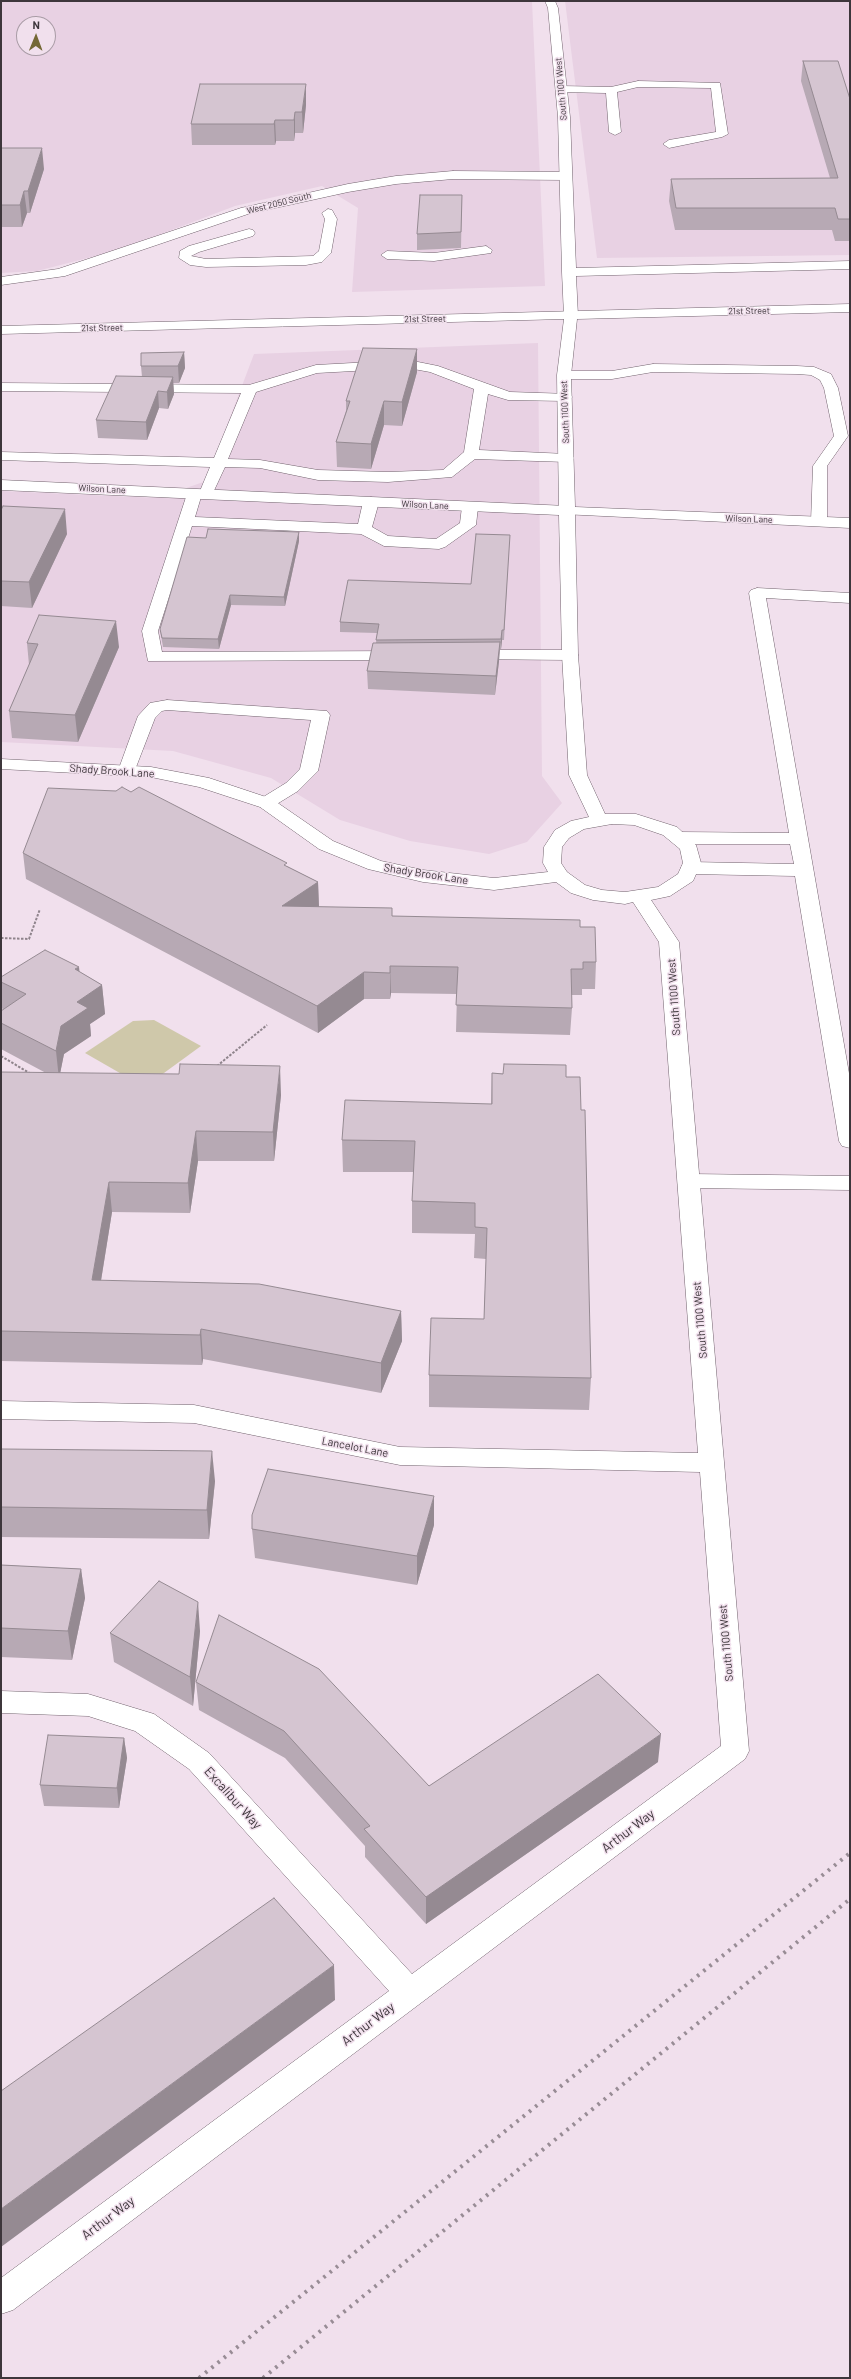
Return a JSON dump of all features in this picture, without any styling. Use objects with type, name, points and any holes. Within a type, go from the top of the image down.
[{"type":"street","name":"South 1100 West","points":[[550,1],[553,8],[561,89],[569,272],[570,316],[564,375],[567,458],[570,655],[578,775],[599,820]]},
{"type":"street","points":[[561,89],[611,90],[638,84],[716,85],[722,134],[670,144]]},
{"type":"street","points":[[611,90],[615,132]]},
{"type":"street","name":"West 2050 South","points":[[1,281],[60,273],[115,257],[245,211],[348,188],[396,180],[453,175],[566,176]]},
{"type":"street","points":[[249,233],[194,248],[185,254],[185,258],[195,262],[206,263],[306,261],[317,259],[325,253],[331,219],[328,213]]},
{"type":"street","points":[[387,255],[434,257],[486,250]]},
{"type":"street","points":[[569,272],[850,266]]},
{"type":"street","name":"21st Street","points":[[1,330],[850,308]]},
{"type":"street","points":[[1,387],[219,391],[250,389],[316,369],[408,364],[433,369],[508,396],[565,397]]},
{"type":"street","points":[[564,375],[612,375],[653,368],[797,370],[814,371],[826,377],[831,388],[841,436],[820,466],[819,522]]},
{"type":"street","points":[[1,456],[260,464],[318,474],[388,477],[447,474],[471,454],[482,386]]},
{"type":"street","points":[[250,389],[218,463],[186,521],[150,631],[154,657],[419,655]]},
{"type":"street","points":[[471,454],[567,458]]},
{"type":"street","name":"Wilson Lane","points":[[1,485],[850,523]]},
{"type":"street","points":[[364,529],[371,502]]},
{"type":"street","points":[[186,521],[364,529],[384,541],[439,544],[468,525],[470,507]]},
{"type":"street","points":[[850,598],[757,593],[850,1141]]},
{"type":"street","points":[[451,655],[570,655]]},
{"type":"street","points":[[127,771],[147,716],[156,707],[167,705],[321,715],[309,771],[292,787],[266,803]]},
{"type":"street","name":"Shady Brook Lane","points":[[1,764],[151,772],[203,782],[266,803],[326,845],[375,865],[423,876],[494,884],[560,876]]},
{"type":"street","points":[[599,820],[636,820],[658,826],[679,838],[689,849],[692,863],[686,877],[673,888],[640,898],[600,896],[578,889],[560,876],[552,863],[553,847],[562,834],[578,825],[599,820]]},
{"type":"street","points":[[679,838],[799,839]]},
{"type":"street","points":[[690,868],[804,870]]},
{"type":"street","name":"South 1100 West","points":[[640,898],[670,942],[735,1751]]},
{"type":"street","points":[[689,1181],[850,1183]]},
{"type":"street","name":"Lancelot Lane","points":[[1,1410],[194,1414],[400,1456],[712,1463]]},
{"type":"street","name":"Excalibur Way","points":[[1,1702],[88,1705],[144,1722],[193,1757],[410,1992]]},
{"type":"street","name":"Arthur Way","points":[[1,2298],[735,1751]]},
{"type":"path","points":[[1,938],[29,939],[40,909]]},
{"type":"path","points":[[215,1068],[267,1025]]},
{"type":"path","points":[[1,1056],[24,1068],[33,1076]]},
{"type":"shaded area","points":[[1,1],[532,1],[545,286],[352,292],[358,208],[322,186],[235,206],[119,250],[37,271],[1,273]]},
{"type":"shaded area","points":[[565,1],[850,1],[850,255],[597,258]]},
{"type":"shaded area","points":[[538,343],[542,776],[562,803],[527,842],[489,854],[410,841],[340,820],[271,778],[173,751],[1,742],[1,491],[158,498],[206,481],[254,354]]},
{"type":"shaded area","points":[[154,1020],[201,1046],[153,1081],[132,1080],[85,1053],[133,1021]]},
{"type":"building","points":[[803,61],[838,61],[850,99],[850,219],[838,219],[835,208],[676,208],[671,179],[838,178]]},
{"type":"building","points":[[200,84],[306,84],[302,112],[295,112],[294,120],[275,120],[274,124],[191,124]]},
{"type":"building","points":[[1,148],[42,148],[28,191],[24,191],[20,205],[1,205]]},
{"type":"building","points":[[420,195],[462,195],[461,232],[417,234]]},
{"type":"building","points":[[363,348],[417,349],[402,402],[384,401],[371,444],[336,442],[350,401],[346,401]]},
{"type":"building","points":[[184,352],[178,366],[141,366],[141,353]]},
{"type":"building","points":[[116,376],[173,377],[167,392],[158,391],[146,422],[96,420]]},
{"type":"building","points":[[3,506],[65,509],[29,582],[1,581],[1,510]]},
{"type":"building","points":[[208,529],[299,532],[284,597],[230,595],[218,639],[162,638],[160,629],[187,537],[206,538]]},
{"type":"building","points":[[476,534],[510,535],[504,630],[502,630],[501,639],[376,640],[379,624],[340,622],[348,580],[471,584]]},
{"type":"building","points":[[39,615],[116,621],[75,715],[9,711],[38,644],[27,643]]},
{"type":"building","points":[[500,642],[496,676],[367,671],[373,643]]},
{"type":"building","points":[[122,787],[131,792],[139,787],[287,863],[284,865],[318,882],[282,906],[392,908],[392,916],[580,920],[580,927],[595,927],[596,962],[583,962],[583,969],[571,969],[572,1008],[456,1005],[458,967],[390,966],[390,973],[364,972],[317,1006],[23,853],[48,788],[116,791]]},
{"type":"building","points":[[45,950],[79,967],[75,969],[102,985],[77,1002],[88,1008],[61,1026],[56,1051],[1,1023],[1,1011],[26,994],[1,982],[1,977]]},
{"type":"building","points":[[180,1064],[280,1066],[273,1132],[196,1131],[188,1183],[109,1182],[92,1280],[259,1284],[401,1311],[381,1363],[201,1329],[200,1335],[1,1331],[1,1072],[179,1074]]},
{"type":"building","points":[[504,1064],[566,1065],[566,1077],[580,1077],[581,1110],[585,1110],[591,1378],[429,1375],[431,1318],[484,1319],[487,1228],[475,1227],[475,1203],[412,1201],[415,1141],[342,1140],[345,1100],[492,1104],[492,1073],[503,1074]]},
{"type":"building","points":[[1,1449],[212,1451],[207,1510],[1,1507]]},
{"type":"building","points":[[268,1469],[434,1496],[417,1556],[252,1529],[252,1515]]},
{"type":"building","points":[[1,1565],[81,1569],[68,1631],[1,1628]]},
{"type":"building","points":[[159,1581],[198,1602],[190,1677],[110,1633]]},
{"type":"building","points":[[219,1615],[319,1669],[429,1786],[598,1674],[661,1734],[426,1897],[364,1829],[370,1826],[284,1731],[196,1682]]},
{"type":"building","points":[[48,1735],[124,1738],[117,1788],[40,1785]]},
{"type":"building","points":[[274,1898],[334,1965],[1,2209],[1,2091]]},
{"type":"railway","points":[[199,2378],[850,1853]]},
{"type":"railway","points":[[263,2378],[850,1899]]}]
